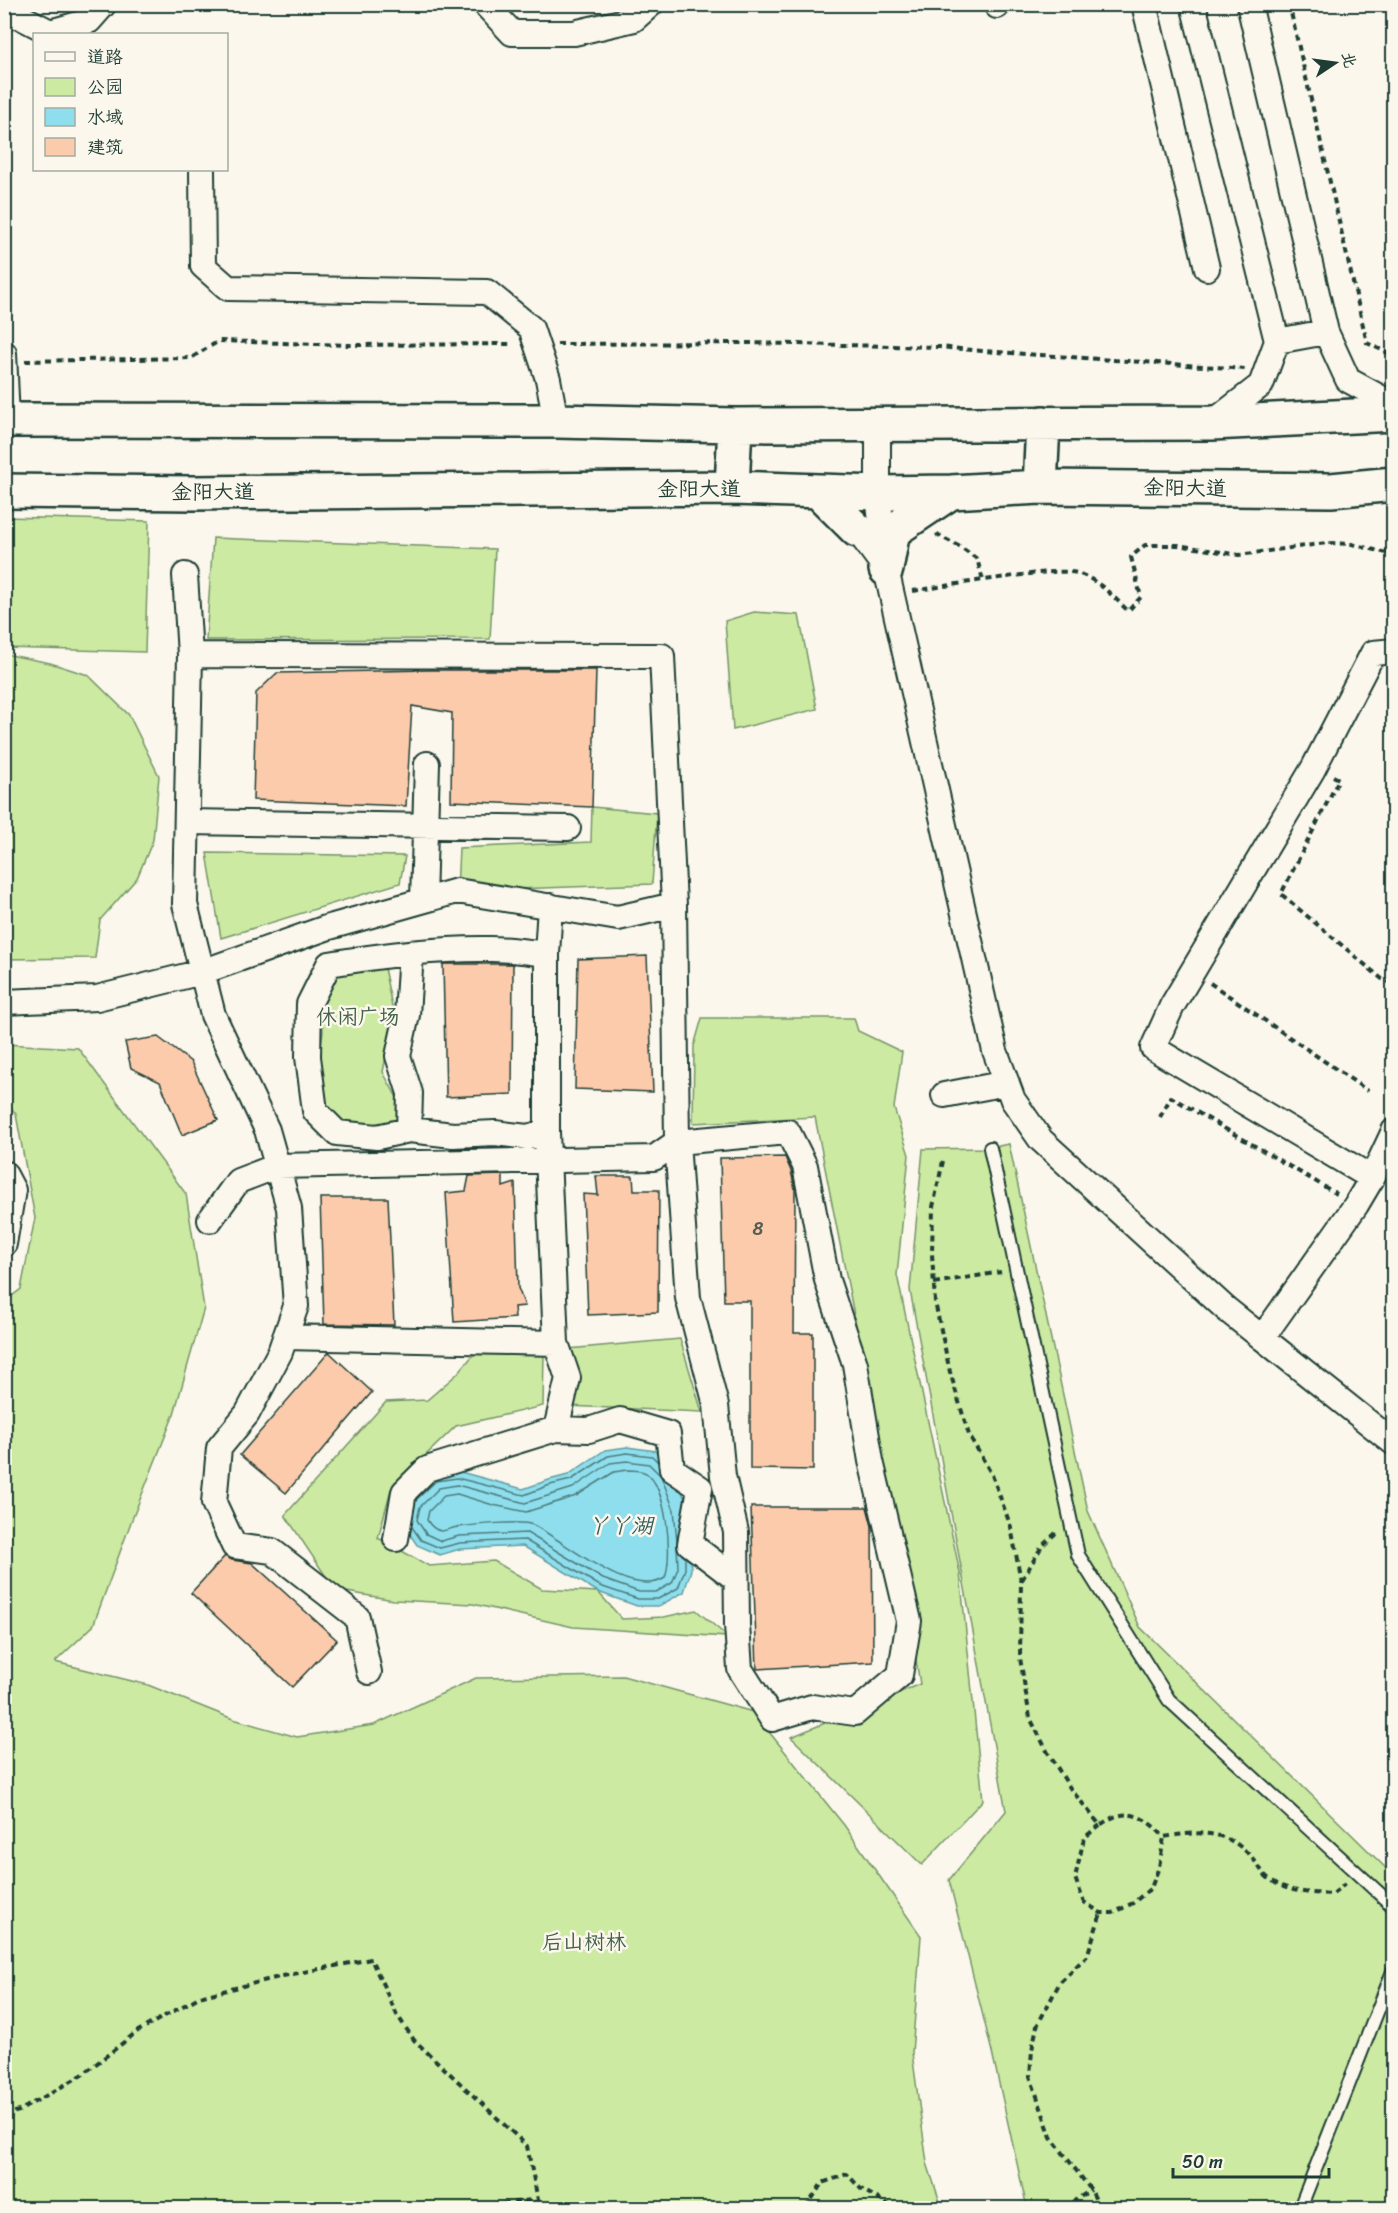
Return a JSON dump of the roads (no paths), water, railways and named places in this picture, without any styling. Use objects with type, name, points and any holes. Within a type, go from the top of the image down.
[{"type":"main road","points":[[6,420],[556,421],[735,425],[1212,423],[1394,414]]},
{"type":"main road","points":[[1040,487],[1043,423]]},
{"type":"main road","points":[[732,488],[735,425]]},
{"type":"main road","name":"金阳大道","points":[[4,491],[205,493],[732,488],[878,493],[1040,487],[1331,490],[1394,484]]},
{"type":"main road","points":[[819,492],[857,530]]},
{"type":"main road","points":[[886,569],[894,531],[951,492]]},
{"type":"street","points":[[4,18],[17,15],[50,32],[89,21],[104,4]]},
{"type":"street","points":[[485,4],[512,33],[574,33],[634,19],[651,4]]},
{"type":"street","points":[[1144,4],[1207,268]]},
{"type":"street","points":[[1193,4],[1277,341],[1261,385],[1212,423]]},
{"type":"street","points":[[1249,4],[1326,332],[1348,380],[1394,405]]},
{"type":"street","points":[[202,171],[203,266],[228,288],[487,292],[531,328],[548,379],[556,421]]},
{"type":"street","points":[[1277,341],[1326,332]]},
{"type":"street","points":[[4,353],[6,420]]},
{"type":"street","points":[[878,424],[878,493],[886,569],[995,1051],[1013,1100],[1041,1140],[1226,1309],[1394,1443]]},
{"type":"street","points":[[857,530],[886,569]]},
{"type":"street","points":[[184,575],[190,655],[185,904],[213,1015],[267,1130],[278,1166],[289,1208],[296,1306],[280,1352],[247,1414],[219,1448],[214,1503],[234,1546],[272,1551],[357,1617],[369,1672]]},
{"type":"street","points":[[1372,1178],[1154,1048],[1172,1006],[1313,769],[1373,653],[1394,651]]},
{"type":"street","points":[[190,655],[662,656],[674,904],[677,1142],[688,1298],[716,1406],[723,1476],[736,1532],[740,1668],[772,1719],[812,1707],[855,1713],[900,1675],[909,1621],[871,1461],[855,1364],[827,1280],[805,1166],[788,1131],[677,1142],[654,1158],[278,1166],[238,1181],[210,1220]]},
{"type":"street","points":[[423,900],[427,764]]},
{"type":"street","points":[[187,822],[568,828]]},
{"type":"street","points":[[4,1002],[97,998],[202,972],[326,928],[457,891],[618,918],[674,904]]},
{"type":"street","points":[[550,906],[547,954],[547,1132],[556,1344],[568,1378],[556,1429]]},
{"type":"street","points":[[547,954],[493,949],[411,953],[329,964],[309,1004],[308,1057],[315,1111],[337,1133],[377,1137],[409,1130],[453,1135],[495,1133],[527,1137],[547,1132]]},
{"type":"street","points":[[409,1130],[410,1093],[398,1056],[407,1016],[411,953]]},
{"type":"street","points":[[944,1095],[1007,1083]]},
{"type":"street","points":[[1262,1338],[1356,1205],[1372,1178],[1394,1131]]},
{"type":"street","points":[[4,1173],[14,1190],[4,1244]]},
{"type":"street","points":[[285,1337],[556,1344]]},
{"type":"street","points":[[396,1539],[404,1492],[427,1469],[556,1429],[589,1430],[620,1420],[668,1434],[672,1469],[700,1488],[690,1544],[736,1580]]},
{"type":"lane","points":[[990,1148],[1078,1555],[1169,1700],[1394,1907]]},
{"type":"lane","points":[[1300,2208],[1394,1969]]},
{"type":"water","name":"丫丫湖","points":[[627,1447],[656,1451],[672,1469],[688,1506],[691,1570],[684,1592],[659,1606],[637,1606],[598,1592],[523,1546],[460,1549],[440,1555],[417,1545],[403,1524],[408,1500],[432,1475],[457,1471],[523,1489],[568,1475],[605,1450]]},
{"type":"park label","name":"休闲广场","points":[[358,1017]]},
{"type":"park label","name":"后山树林","points":[[584,1942]]}]
